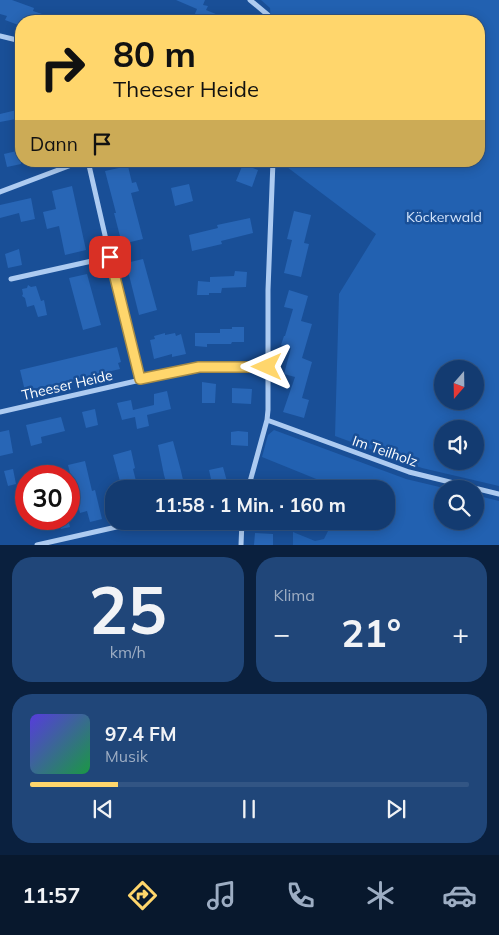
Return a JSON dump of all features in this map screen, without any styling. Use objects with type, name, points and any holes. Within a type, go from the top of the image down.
[{"type":"street","points":[[250,0],[268,15]]},
{"type":"street","points":[[0,36],[15,40]]},
{"type":"street","points":[[0,192],[66,167]]},
{"type":"street","points":[[89,167],[140,379]]},
{"type":"street","points":[[250,480],[267,420],[273,167]]},
{"type":"street","points":[[11,280],[110,257]]},
{"type":"street","name":"Theeser Heide","points":[[0,412],[199,367],[267,367]]},
{"type":"street","name":"Im Teilholz","points":[[267,420],[409,472],[499,494]]},
{"type":"street","points":[[37,545],[105,530]]},
{"type":"street","points":[[240,545],[241,530]]},
{"type":"green space","name":"Köckerwald","points":[[261,0],[499,0],[499,486],[484,482],[484,480],[473,480],[422,468],[335,436],[339,294],[376,234],[287,167],[485,167],[485,15],[271,15],[270,8]]},
{"type":"green space","points":[[274,430],[406,479],[434,486],[434,530],[484,530],[484,497],[499,501],[499,545],[293,545],[293,532],[315,541],[324,539],[328,530],[395,530],[395,480],[319,480],[262,457],[268,435]]},
{"type":"building","points":[[0,0],[12,0],[34,8],[33,11],[45,15],[15,15],[15,24],[5,20],[7,16],[0,14]]},
{"type":"building","points":[[176,0],[205,0],[203,5],[208,6],[206,10],[218,15],[194,15],[197,9]]},
{"type":"building","points":[[15,110],[15,119],[0,122],[0,114]]},
{"type":"building","points":[[15,151],[15,165],[7,167],[4,154]]},
{"type":"building","points":[[128,167],[132,183],[136,182],[139,191],[131,193],[143,239],[122,244],[105,171]]},
{"type":"building","points":[[242,167],[250,167],[258,170],[252,187],[236,181]]},
{"type":"building","points":[[189,184],[193,201],[175,206],[171,188]]},
{"type":"building","points":[[72,186],[86,250],[65,255],[59,226],[47,229],[43,212],[56,209],[52,191]]},
{"type":"building","points":[[31,198],[35,219],[21,222],[19,213],[0,218],[0,205]]},
{"type":"building","points":[[294,211],[311,215],[304,243],[309,244],[301,277],[284,273],[292,240],[287,239]]},
{"type":"building","points":[[250,218],[253,233],[221,241],[222,244],[192,251],[189,235],[218,228],[217,225]]},
{"type":"building","points":[[19,249],[22,265],[8,268],[5,254]]},
{"type":"building","points":[[143,259],[157,310],[139,315],[126,263]]},
{"type":"building","points":[[235,271],[247,272],[246,287],[222,288],[221,293],[197,295],[198,281],[210,282],[210,277],[234,276]]},
{"type":"building","points":[[87,274],[101,325],[83,330],[69,278]]},
{"type":"building","points":[[28,285],[31,287],[36,286],[41,301],[44,300],[47,315],[38,317],[34,305],[27,307],[25,298],[22,296],[22,289],[27,288]]},
{"type":"building","points":[[289,290],[308,296],[301,321],[312,324],[302,358],[312,362],[302,398],[309,400],[304,418],[283,412],[295,377],[284,374],[291,348],[281,345],[293,309],[284,307]]},
{"type":"building","points":[[232,327],[244,327],[244,342],[207,344],[207,347],[195,346],[195,333],[220,333],[220,329],[232,329]]},
{"type":"building","points":[[165,333],[165,335],[175,333],[176,336],[181,334],[186,354],[172,357],[172,354],[154,359],[150,340],[155,339],[154,336]]},
{"type":"building","points":[[117,347],[121,362],[118,363],[120,369],[25,391],[20,370]]},
{"type":"building","points":[[202,382],[216,384],[215,403],[202,403]]},
{"type":"building","points":[[232,388],[252,389],[251,404],[232,403]]},
{"type":"building","points":[[167,391],[171,409],[147,415],[149,426],[137,429],[135,417],[122,420],[117,403],[131,400],[133,410],[154,405],[154,394]]},
{"type":"building","points":[[95,409],[98,425],[86,428],[82,412]]},
{"type":"building","points":[[61,417],[65,431],[41,437],[42,443],[31,446],[26,425]]},
{"type":"building","points":[[9,430],[13,453],[0,456],[0,432]]},
{"type":"building","points":[[231,432],[248,432],[248,446],[231,445]]},
{"type":"building","points":[[173,441],[183,480],[165,480],[158,445]]},
{"type":"building","points":[[131,450],[136,480],[120,480],[113,455]]},
{"type":"building","points":[[85,461],[92,491],[95,490],[102,519],[90,522],[87,511],[80,513],[80,465],[68,465]]},
{"type":"building","points":[[223,467],[227,480],[211,480],[209,470]]},
{"type":"building","points":[[13,469],[15,484],[8,486],[4,471]]},
{"type":"building","points":[[255,533],[273,534],[273,545],[254,545]]},
{"type":"route","points":[[110,257],[140,379],[199,367],[267,367]]}]
